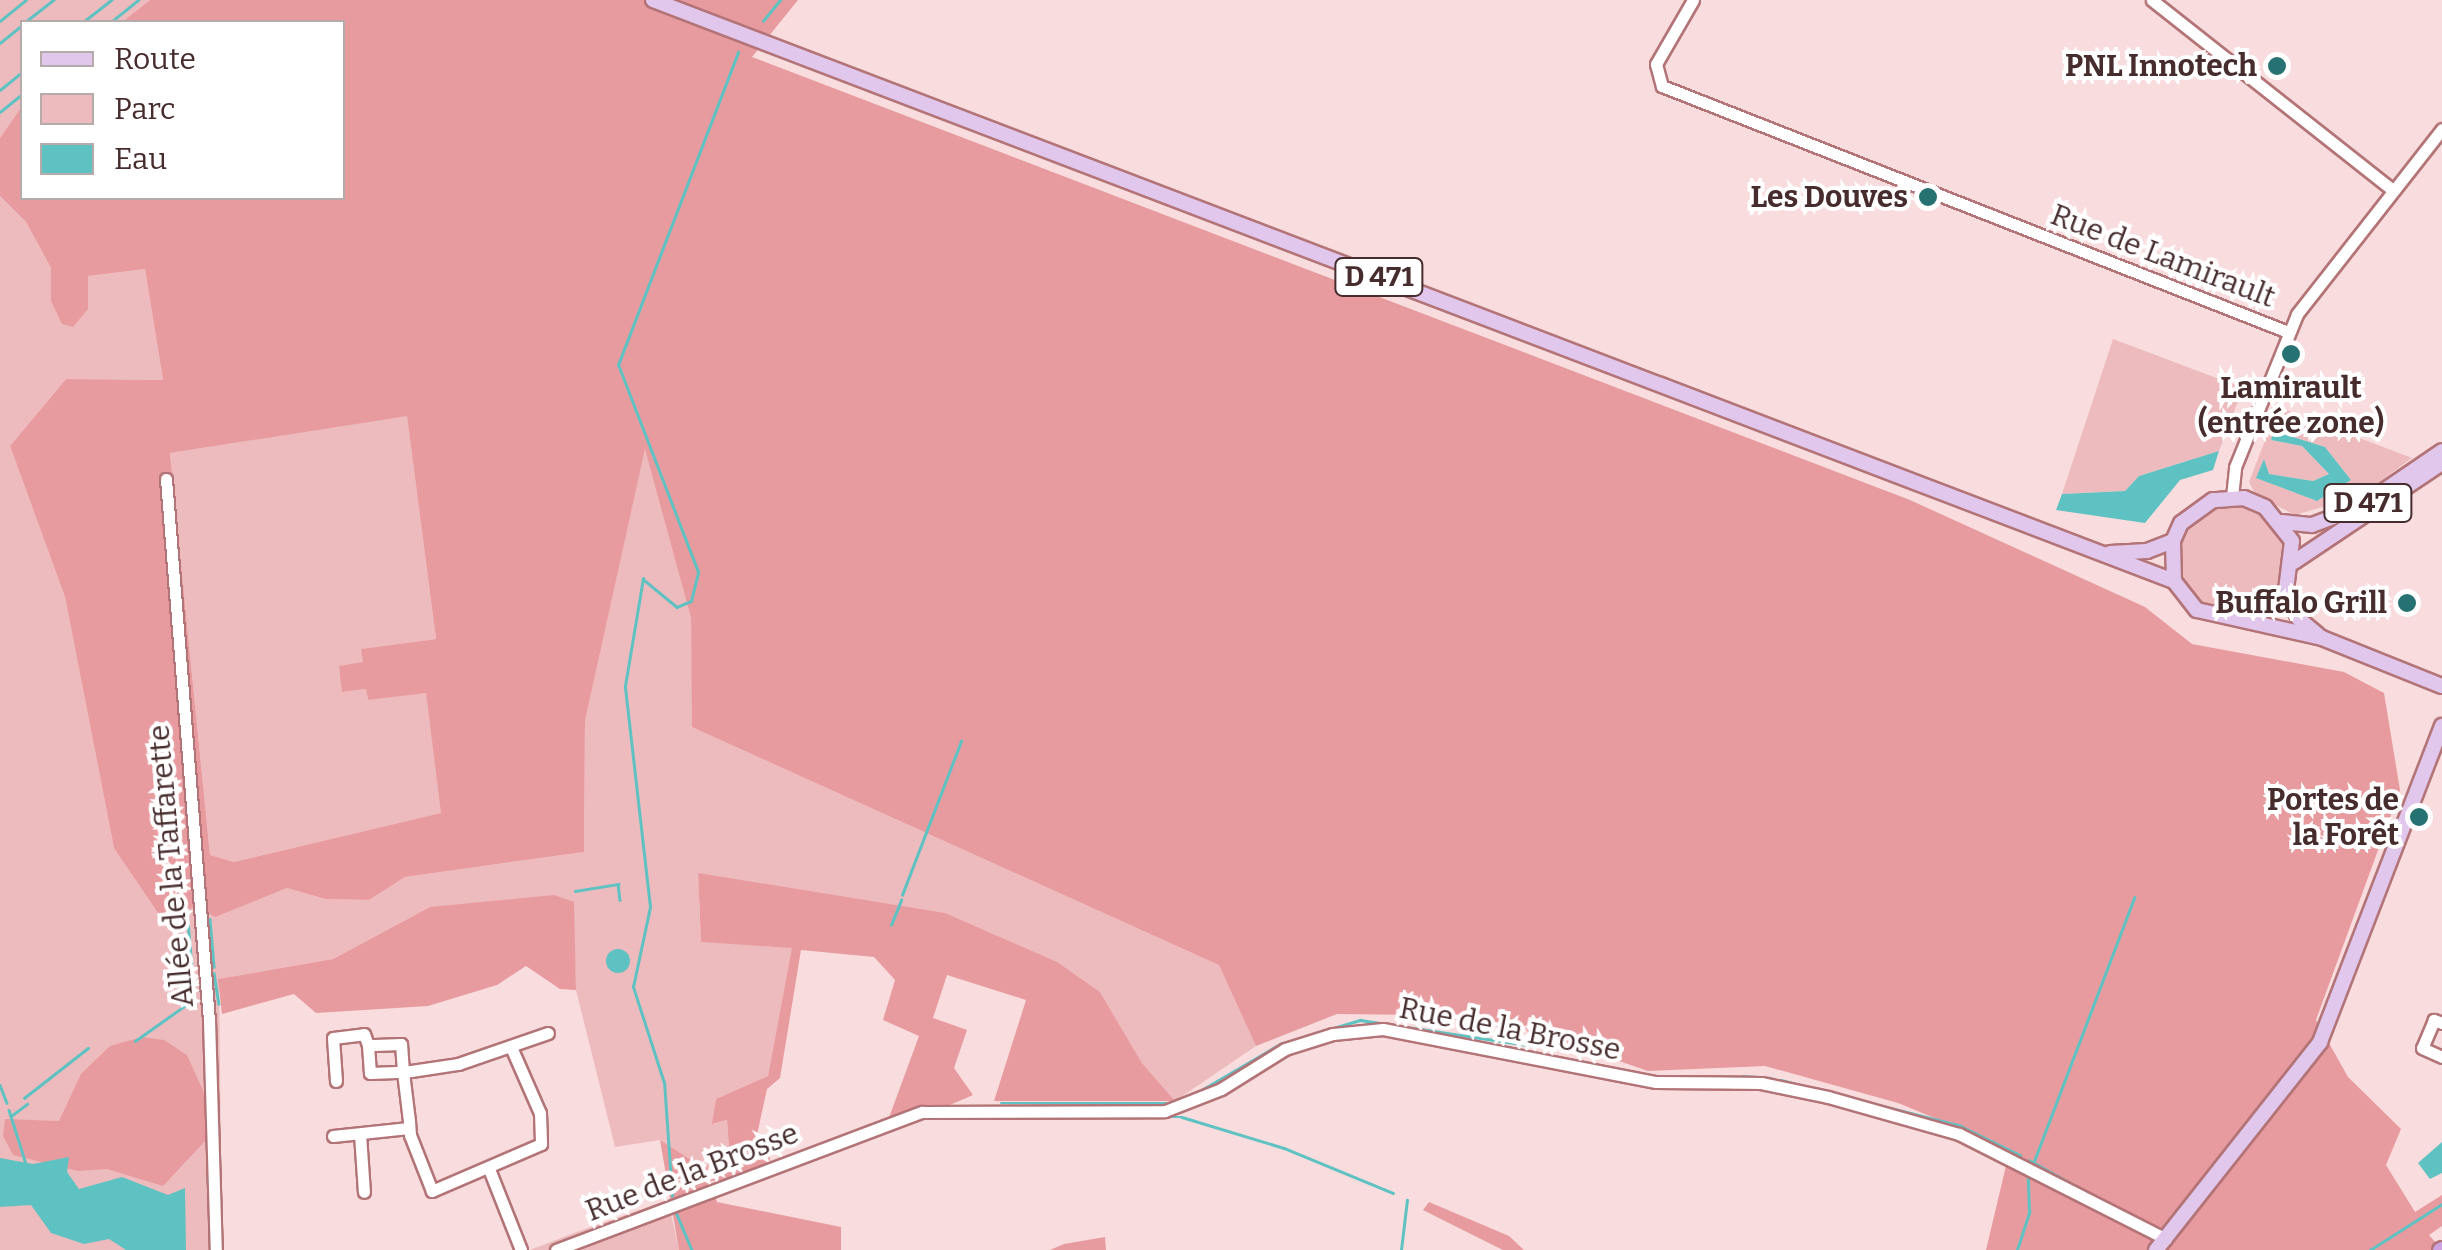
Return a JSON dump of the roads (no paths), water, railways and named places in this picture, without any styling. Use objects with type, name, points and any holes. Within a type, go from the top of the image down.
[{"type":"main road","name":"D 471","points":[[653,0],[2174,581]]},
{"type":"main road","name":"D 471","points":[[2282,522],[2312,525],[2360,507],[2442,451]]},
{"type":"main road","name":"D 471","points":[[2294,562],[2442,463]]},
{"type":"main road","points":[[2252,618],[2286,590],[2294,562],[2282,522],[2255,501],[2232,497],[2195,509],[2173,541],[2174,581],[2197,610],[2233,621],[2252,618],[2322,638],[2437,684],[2442,701]]},
{"type":"main road","name":"D 471","points":[[2106,553],[2147,551],[2173,541]]},
{"type":"main road","points":[[2286,590],[2299,620],[2322,638]]},
{"type":"main road","points":[[2161,1244],[2320,1042],[2430,770],[2442,726]]},
{"type":"main road","points":[[2430,770],[2442,750]]},
{"type":"street","name":"Rue de Lamirault","points":[[1692,0],[1656,64],[1662,86],[2288,332],[2392,190],[2442,130]]},
{"type":"street","points":[[2152,0],[2392,190]]},
{"type":"street","points":[[2232,497],[2235,467],[2288,332]]},
{"type":"street","name":"Allée de la Taffarette","points":[[166,479],[209,1020],[216,1250]]},
{"type":"street","points":[[2442,1023],[2434,1020],[2422,1048],[2442,1057]]},
{"type":"street","name":"Rue de la Brosse","points":[[556,1250],[922,1112],[1165,1111],[1221,1088],[1285,1049],[1333,1034],[1383,1029],[1656,1082],[1762,1084],[1828,1097],[1959,1134],[2161,1244]]},
{"type":"street","points":[[336,1081],[333,1038],[364,1034],[370,1073],[404,1072],[510,1046],[548,1032]]},
{"type":"street","points":[[368,1045],[400,1044],[409,1128],[432,1191],[542,1144],[540,1113],[510,1046]]},
{"type":"street","points":[[333,1136],[409,1128]]},
{"type":"street","points":[[360,1134],[364,1192]]},
{"type":"street","points":[[489,1169],[521,1250]]},
{"type":"water","points":[[2274,431],[2325,447],[2351,480],[2317,501],[2256,478],[2264,459],[2269,474],[2313,481],[2329,474],[2302,446],[2271,440]]},
{"type":"water","points":[[2219,451],[2213,470],[2180,480],[2145,523],[2056,510],[2062,494],[2125,491],[2139,476]]},
{"type":"water","points":[[618,949],[630,961],[618,973],[606,961]]},
{"type":"water","points":[[2442,1142],[2442,1173],[2430,1179],[2418,1163]]},
{"type":"water","points":[[69,1157],[67,1172],[79,1189],[122,1177],[168,1195],[185,1188],[186,1250],[126,1250],[109,1239],[84,1244],[51,1233],[31,1205],[0,1207],[0,1158],[33,1164]]},
{"type":"waterway","points":[[0,21],[26,0]]},
{"type":"waterway","points":[[28,20],[53,0]]},
{"type":"waterway","points":[[86,20],[111,0]]},
{"type":"waterway","points":[[113,20],[138,0]]},
{"type":"waterway","points":[[763,21],[780,0]]},
{"type":"waterway","points":[[0,43],[20,27]]},
{"type":"waterway","points":[[672,1196],[664,1083],[633,987],[650,907],[625,686],[643,579],[677,607],[691,601],[698,572],[618,365],[738,52]]},
{"type":"waterway","points":[[0,90],[20,74]]},
{"type":"waterway","points":[[0,112],[20,96]]},
{"type":"waterway","points":[[902,895],[961,741]]},
{"type":"waterway","points":[[575,891],[618,884],[620,900]]},
{"type":"waterway","points":[[2033,1164],[2134,898]]},
{"type":"waterway","points":[[891,925],[901,900]]},
{"type":"waterway","points":[[187,909],[192,968]]},
{"type":"waterway","points":[[210,919],[214,967]]},
{"type":"waterway","points":[[214,973],[219,1004]]},
{"type":"waterway","points":[[135,1041],[193,1000],[192,976]]},
{"type":"waterway","points":[[1198,1092],[1280,1044],[1360,1020],[1528,1045]]},
{"type":"waterway","points":[[24,1098],[88,1048]]},
{"type":"waterway","points":[[1742,1076],[1771,1078]]},
{"type":"waterway","points":[[1781,1080],[1961,1126],[2020,1155]]},
{"type":"waterway","points":[[0,1085],[7,1103]]},
{"type":"waterway","points":[[1001,1103],[1170,1103]]},
{"type":"waterway","points":[[11,1116],[27,1104]]},
{"type":"waterway","points":[[9,1110],[26,1164]]},
{"type":"waterway","points":[[1142,1117],[1182,1117],[1284,1148],[1393,1193]]},
{"type":"waterway","points":[[2029,1160],[2088,1193]]},
{"type":"waterway","points":[[2017,1250],[2029,1212],[2028,1176]]},
{"type":"waterway","points":[[1401,1250],[1407,1200]]},
{"type":"waterway","points":[[2370,1250],[2442,1204]]},
{"type":"waterway","points":[[676,1212],[692,1250]]},
{"type":"place","name":"PNL Innotech","points":[[2277,66]]},
{"type":"place","name":"Les Douves","points":[[1928,197]]},
{"type":"place","name":"Lamirault (entrée zone)","points":[[2291,354]]},
{"type":"place","name":"Buffalo Grill","points":[[2407,603]]},
{"type":"place","name":"Portes de la Forêt","points":[[2419,817]]}]
